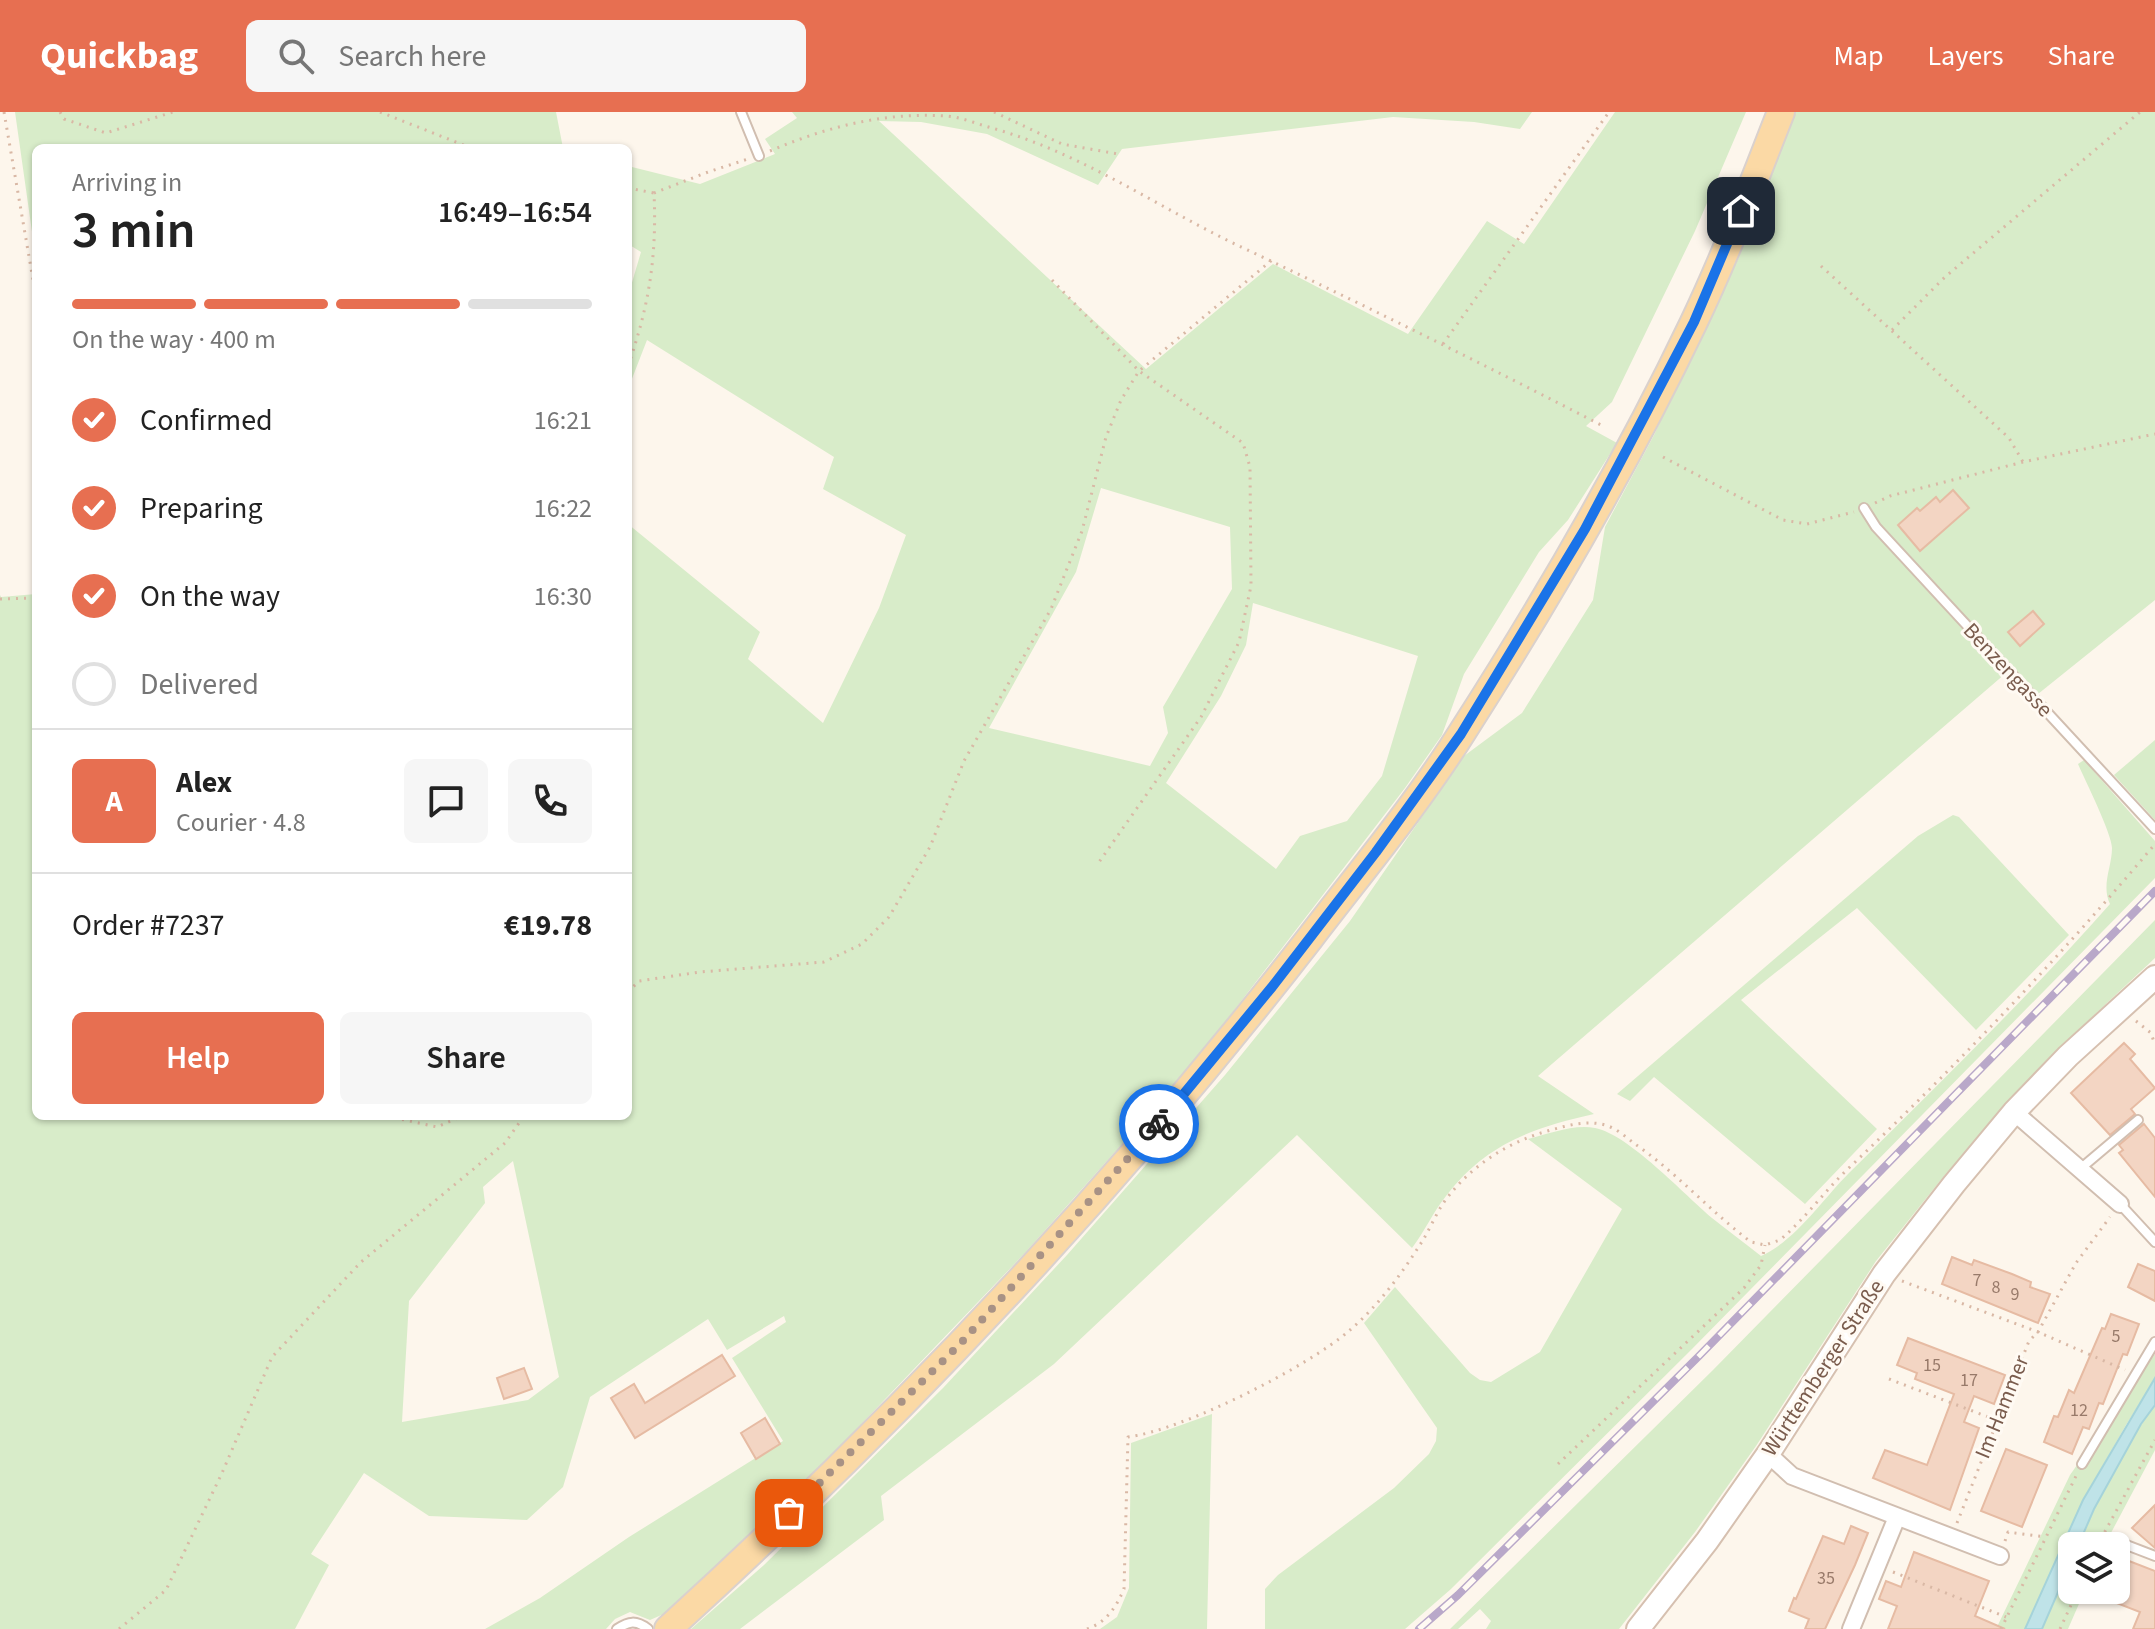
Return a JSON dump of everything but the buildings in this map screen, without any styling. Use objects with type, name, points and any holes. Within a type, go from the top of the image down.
[{"type":"main road","points":[[668,1629],[819,1485],[972,1331],[1165,1119],[1376,852],[1461,734],[1585,529],[1694,322],[1781,112]]},
{"type":"main road","name":"Württemberger Straße","points":[[1638,1629],[1707,1541],[1768,1454],[1884,1274],[2014,1112],[2068,1056],[2155,977]]},
{"type":"street","points":[[2014,1112],[2120,1204]]},
{"type":"street","points":[[1768,1454],[1792,1476],[2000,1556]]},
{"type":"street","points":[[1851,1629],[1897,1517]]},
{"type":"lane","points":[[741,112],[759,156]]},
{"type":"lane","name":"Benzengasse","points":[[1864,508],[1876,527],[2155,829]]},
{"type":"lane","points":[[2079,1169],[2138,1120]]},
{"type":"lane","points":[[2120,1204],[2155,1242]]},
{"type":"lane","points":[[2082,1464],[2155,1342]]},
{"type":"lane","points":[[2130,1546],[2155,1556]]},
{"type":"lane","points":[[617,1629],[628,1622],[640,1622],[648,1629]]},
{"type":"path","points":[[4,112],[32,274]]},
{"type":"path","points":[[60,112],[64,119],[106,133],[173,112]]},
{"type":"path","points":[[380,112],[461,144]]},
{"type":"path","points":[[994,112],[1062,144],[1118,154]]},
{"type":"path","points":[[1443,344],[1609,112]]},
{"type":"path","points":[[1892,330],[1945,277],[2140,112]]},
{"type":"path","points":[[632,189],[654,193],[759,156],[806,135],[879,116],[947,116],[1061,152],[1237,245],[1443,344],[1601,425]]},
{"type":"path","points":[[1061,152],[1062,144]]},
{"type":"path","points":[[632,351],[653,273],[656,237],[654,193]]},
{"type":"path","points":[[632,988],[639,981],[700,972],[824,962],[862,944],[889,917],[930,847],[964,761],[1051,609],[1082,531],[1106,437],[1121,400],[1139,371],[1272,260]]},
{"type":"path","points":[[1821,266],[2009,438],[2023,462]]},
{"type":"path","points":[[1052,280],[1139,371],[1243,443],[1250,467],[1251,586],[1239,642],[1201,717],[1097,865]]},
{"type":"path","points":[[1663,457],[1783,520],[1807,524],[1831,520],[1890,496],[2023,462],[2155,434]]},
{"type":"path","points":[[0,599],[32,598]]},
{"type":"path","points":[[1087,1629],[1096,1626],[1115,1609],[1124,1589],[1128,1437],[1144,1435],[1236,1397],[1299,1365],[1338,1339],[1372,1308],[1393,1283],[1446,1200],[1499,1150],[1521,1139],[1557,1128],[1590,1122],[1608,1126],[1652,1156],[1741,1235],[1757,1245],[1780,1240],[1850,1166],[1917,1104],[2075,938],[2155,844]]},
{"type":"path","points":[[2123,1007],[2151,1033],[2155,1045]]},
{"type":"path","points":[[410,1120],[437,1127],[453,1120]]},
{"type":"path","points":[[119,1629],[166,1590],[222,1473],[272,1357],[361,1262],[505,1143],[521,1120]]},
{"type":"path","name":"Im Hammer","points":[[1951,1537],[2029,1341],[2038,1332],[2076,1263],[2120,1204]]},
{"type":"path","points":[[1558,1464],[1744,1288],[1757,1273],[1765,1245]]},
{"type":"path","points":[[1884,1274],[2038,1332],[2134,1373]]},
{"type":"path","points":[[1889,1379],[1996,1420]]},
{"type":"path","points":[[2104,1532],[2155,1440]]},
{"type":"path","points":[[2148,1450],[2155,1453]]},
{"type":"path","points":[[2001,1629],[2082,1464]]},
{"type":"path","points":[[2000,1556],[2008,1532],[2045,1537]]},
{"type":"path","points":[[1878,1566],[2006,1617]]},
{"type":"path","points":[[2060,1629],[2072,1604]]},
{"type":"green space","points":[[15,112],[556,112],[562,144],[32,144],[32,232]]},
{"type":"green space","points":[[792,112],[1532,112],[1520,129],[1474,122],[1393,117],[1122,149],[1098,185],[987,134],[921,122],[879,121],[1146,369],[1273,264],[1408,334],[1487,221],[1524,244],[1615,112],[1746,112],[1695,231],[1612,402],[1586,426],[1617,443],[1568,520],[1539,552],[1464,674],[1442,735],[1405,788],[1189,1069],[1024,1254],[824,1463],[666,1613],[650,1620],[630,1612],[615,1619],[606,1629],[485,1629],[540,1598],[629,1537],[783,1441],[732,1358],[786,1322],[784,1316],[727,1350],[708,1319],[590,1397],[563,1487],[527,1520],[429,1516],[364,1473],[311,1554],[329,1565],[295,1629],[0,1629],[0,595],[32,594],[32,1120],[632,1120],[632,527],[760,632],[748,659],[823,723],[879,608],[906,535],[823,489],[834,457],[647,340],[632,379],[632,282],[641,252],[632,246],[632,167],[700,184],[775,154],[765,139],[797,118]],"holes":[[[1101,488],[1230,527],[1232,589],[1163,707],[1168,733],[1150,766],[989,728],[1076,572]],[[1253,603],[1418,656],[1382,776],[1347,821],[1300,836],[1276,869],[1166,783],[1221,696],[1246,645]],[[513,1161],[559,1377],[528,1400],[402,1422],[409,1301],[485,1203],[483,1187]]]},
{"type":"green space","points":[[1796,112],[2155,112],[2155,600],[2038,694],[2013,667],[1538,1076],[1594,1114],[1530,1132],[1477,1163],[1446,1196],[1412,1248],[1297,1135],[1054,1364],[881,1496],[884,1520],[740,1629],[691,1629],[764,1565],[943,1388],[1067,1255],[1225,1075],[1350,921],[1464,756],[1522,713],[1593,600],[1605,527],[1654,435],[1738,259]]},
{"type":"green space","points":[[2155,740],[2155,820],[2114,775]]},
{"type":"green space","points":[[2084,760],[2155,841],[2155,878],[1692,1349],[1451,1589],[1405,1629],[1265,1629],[1265,1589],[1278,1575],[1394,1488],[1429,1454],[1436,1441],[1437,1428],[1364,1323],[1395,1287],[1470,1373],[1480,1380],[1491,1382],[1540,1352],[1622,1209],[1528,1139],[1578,1127],[1608,1133],[1639,1153],[1712,1218],[1761,1256],[1773,1249],[1797,1230],[1849,1173],[1982,1041],[2110,904],[2107,890],[2111,841],[2078,764]]},
{"type":"green space","points":[[1953,815],[1959,817],[2069,935],[1976,1030],[1857,908],[1741,1000],[1877,1129],[1805,1204],[1654,1077],[1630,1101],[1617,1094],[1918,836]]},
{"type":"green space","points":[[2155,920],[2155,958],[2060,1047],[2013,1097],[1876,1261],[1756,1446],[1695,1532],[1619,1629],[1486,1629],[1491,1621],[1480,1609],[1458,1629],[1450,1629],[1713,1370]]},
{"type":"green space","points":[[2155,1354],[2155,1379],[2083,1500],[2069,1532],[2058,1532],[2058,1556],[2025,1629],[1996,1629],[2070,1475]]},
{"type":"green space","points":[[2155,1406],[2155,1450],[2111,1532],[2084,1532],[2103,1491]]},
{"type":"green space","points":[[1212,1414],[1207,1629],[1100,1629],[1117,1617],[1129,1588],[1131,1443]]},
{"type":"green space","points":[[2058,1592],[2058,1604],[2079,1604],[2068,1629],[2042,1629]]},
{"type":"water","points":[[2155,1378],[2155,1405],[2141,1424],[2084,1532],[2069,1532],[2083,1500]]},
{"type":"water","points":[[2058,1556],[2058,1592],[2042,1629],[2025,1629]]},
{"type":"railway","points":[[1419,1629],[1458,1595],[1699,1356],[2155,891]]},
{"type":"way so far","points":[[789,1513],[961,1343],[1159,1124]]},
{"type":"route","points":[[1159,1124],[1272,987],[1376,852],[1461,734],[1585,529],[1694,322],[1741,211]]}]
